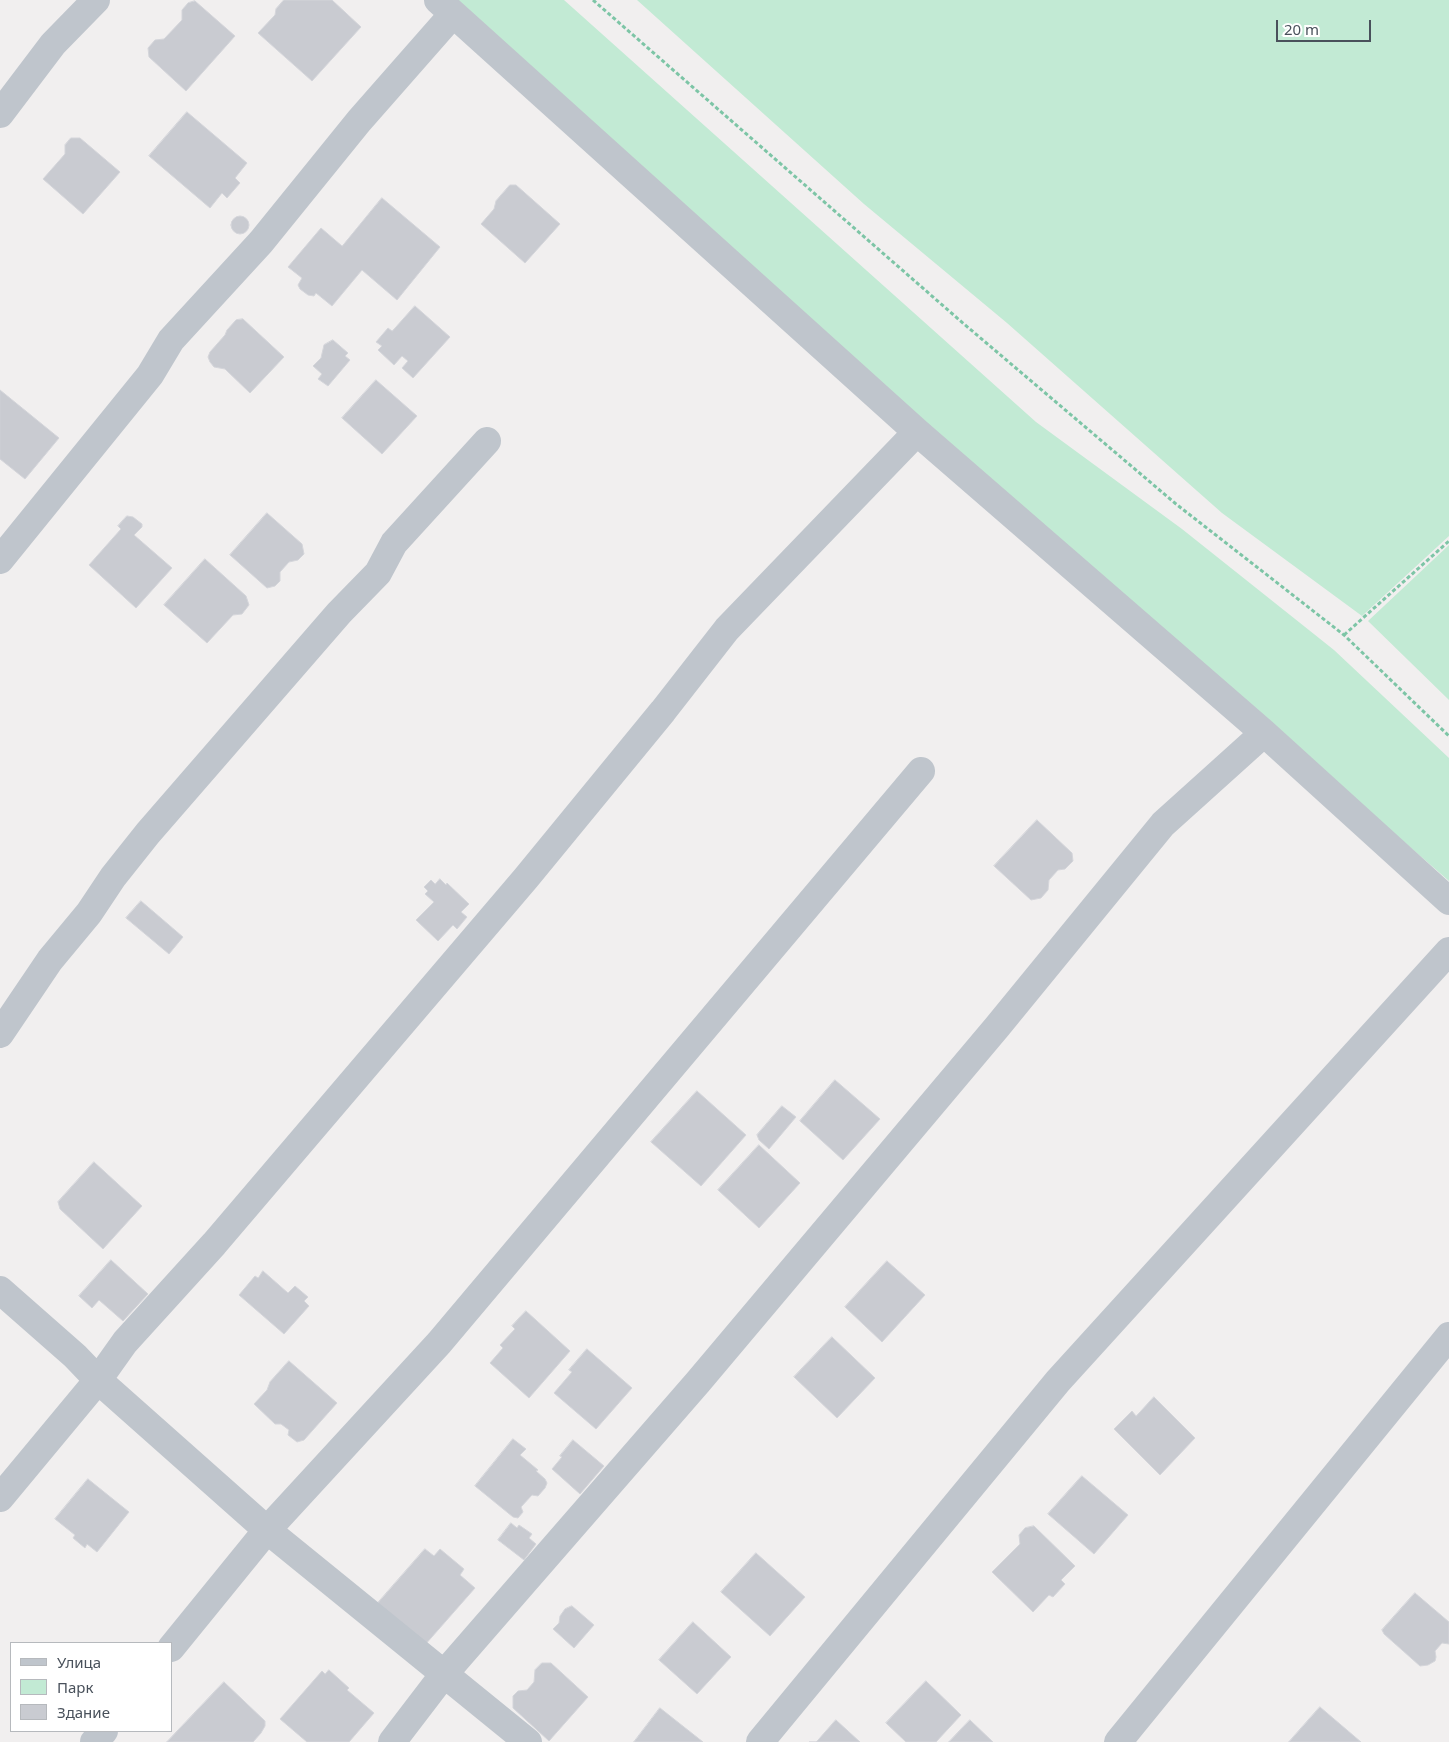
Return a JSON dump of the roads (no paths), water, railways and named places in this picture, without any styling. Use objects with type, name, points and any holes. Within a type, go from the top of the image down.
[{"type":"street","points":[[0,114],[53,44],[96,0]]},
{"type":"street","points":[[0,560],[150,375],[171,340],[261,242],[359,121],[446,7],[917,432],[1264,733],[1449,901]]},
{"type":"street","points":[[0,1498],[98,1380],[125,1342],[214,1244],[526,878],[663,711],[727,629],[917,432]]},
{"type":"street","points":[[0,1034],[50,960],[89,913],[113,877],[148,833],[326,628],[378,573],[394,543],[486,441]]},
{"type":"street","points":[[392,1742],[444,1674],[704,1375],[997,1027],[1164,824],[1264,733]]},
{"type":"street","points":[[172,1647],[267,1530],[439,1342],[921,771]]},
{"type":"street","points":[[760,1742],[1058,1380],[1449,952]]},
{"type":"street","points":[[0,1290],[267,1530],[528,1742]]},
{"type":"street","points":[[1118,1742],[1449,1336]]},
{"type":"street","points":[[94,1742],[103,1732]]}]
